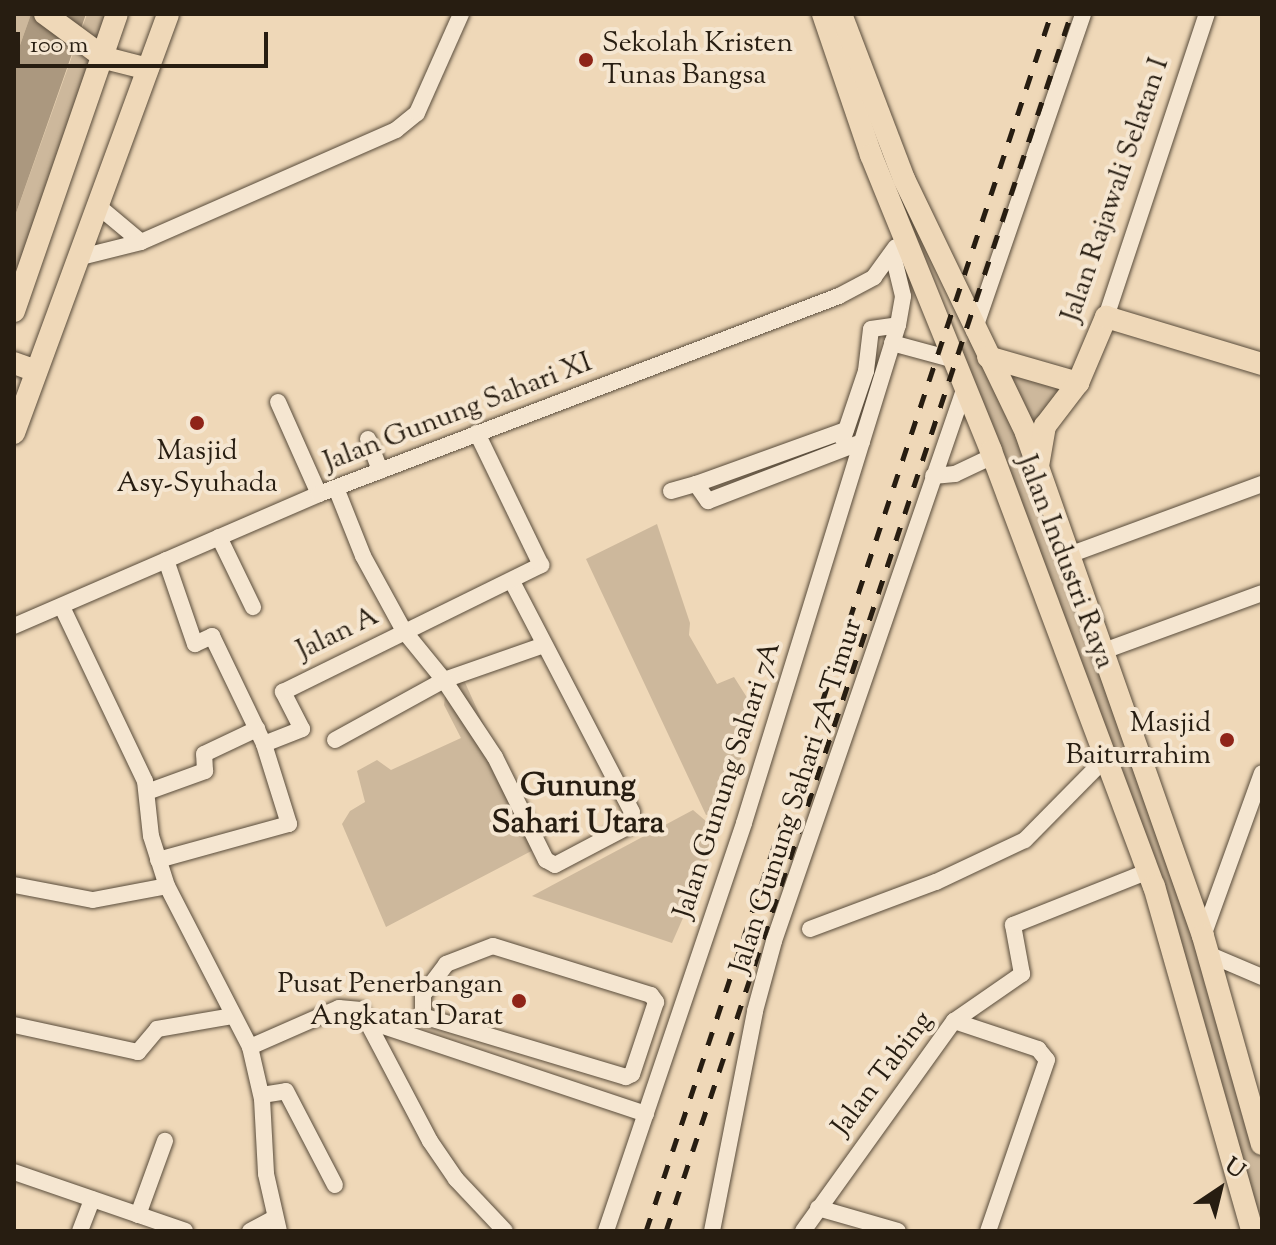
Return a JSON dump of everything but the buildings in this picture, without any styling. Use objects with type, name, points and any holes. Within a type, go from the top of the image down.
[{"type":"main road","points":[[45,14],[97,53],[148,69]]},
{"type":"main road","points":[[14,311],[97,53],[117,14]]},
{"type":"main road","points":[[14,433],[168,14]]},
{"type":"main road","name":"Jalan Industri Raya","points":[[823,14],[902,231],[992,454],[1149,871],[1252,1231]]},
{"type":"main road","name":"Jalan Industri Raya","points":[[841,14],[904,179],[974,331],[1026,433],[1205,945],[1261,1139]]},
{"type":"main road","points":[[1106,317],[1262,364]]},
{"type":"main road","name":"Jalan Rajawali Selatan I","points":[[1038,467],[1045,426],[1078,383],[1106,317]]},
{"type":"main road","points":[[988,357],[1078,383]]},
{"type":"main road","points":[[14,363],[36,371]]},
{"type":"main road","points":[[992,454],[1026,433]]},
{"type":"street","points":[[81,257],[141,242],[396,130],[417,113],[461,14]]},
{"type":"street","points":[[974,331],[1083,14]]},
{"type":"street","name":"Jalan Rajawali Selatan I","points":[[1106,317],[1207,14]]},
{"type":"street","points":[[98,206],[141,242]]},
{"type":"street","name":"Jalan Gunung Sahari XI","points":[[14,626],[319,494],[839,296],[874,277],[893,255],[902,231]]},
{"type":"street","name":"Jalan Gunung Sahari 7A","points":[[606,1231],[668,1049],[862,442],[874,373],[892,343],[898,325],[903,296],[893,255]]},
{"type":"street","points":[[838,452],[874,373],[871,329],[898,325]]},
{"type":"street","points":[[892,343],[955,360]]},
{"type":"street","name":"Jalan Gunung Sahari 7A Timur","points":[[712,1231],[755,1011],[774,941],[965,387]]},
{"type":"street","points":[[278,402],[319,494]]},
{"type":"street","points":[[671,491],[846,430]]},
{"type":"street","name":"Jalan A","points":[[261,736],[302,729],[283,692],[294,684],[541,565],[477,433]]},
{"type":"street","points":[[368,439],[380,471]]},
{"type":"street","points":[[696,484],[708,501],[862,442]]},
{"type":"street","points":[[933,476],[955,474],[992,454]]},
{"type":"street","points":[[1069,555],[1262,484]]},
{"type":"street","points":[[336,488],[363,556],[404,631],[444,680],[495,757],[543,857],[555,865],[621,834],[632,816],[512,581]]},
{"type":"street","points":[[219,537],[253,607]]},
{"type":"street","points":[[158,860],[289,824],[261,736],[212,636],[195,644],[166,560]]},
{"type":"street","points":[[1101,652],[1262,593]]},
{"type":"street","points":[[62,607],[138,760],[147,792],[158,860],[167,886],[250,1047],[262,1095],[276,1225],[250,1231]]},
{"type":"street","points":[[335,740],[444,680],[544,645]]},
{"type":"street","points":[[147,792],[205,771],[204,754],[261,736]]},
{"type":"street","points":[[810,929],[936,882],[1025,840],[1106,758]]},
{"type":"street","points":[[1262,773],[1255,812],[1205,945],[1262,977]]},
{"type":"street","name":"Jalan Tabing","points":[[803,1231],[954,1021],[1022,974],[1011,935],[1021,919],[1149,871]]},
{"type":"street","points":[[14,885],[93,900],[167,886]]},
{"type":"street","points":[[493,946],[651,995],[656,1002],[643,1040],[632,1074],[626,1077],[423,1016],[421,1007],[446,964],[493,946]]},
{"type":"street","points":[[250,1047],[339,1008],[361,1010],[371,1022],[430,1141],[502,1231]]},
{"type":"street","points":[[14,1025],[138,1052],[157,1029],[232,1016]]},
{"type":"street","points":[[954,1021],[1038,1049],[1047,1060],[988,1231]]},
{"type":"street","points":[[371,1022],[646,1114]]},
{"type":"street","points":[[643,1040],[668,1049]]},
{"type":"street","points":[[262,1095],[286,1091],[335,1185]]},
{"type":"street","points":[[138,1215],[165,1141]]},
{"type":"street","points":[[14,1172],[182,1231]]},
{"type":"street","points":[[80,1231],[92,1199]]},
{"type":"street","points":[[818,1208],[889,1229]]},
{"type":"shaded area","points":[[14,14],[31,14],[14,62]]},
{"type":"shaded area","points":[[31,14],[86,14],[14,219],[14,62]]},
{"type":"shaded area","points":[[87,14],[117,14],[14,314],[14,219]]},
{"type":"shaded area","points":[[974,331],[988,357],[1078,383],[1048,421],[1038,467],[1262,1144],[1262,1231],[1179,976],[954,358]]},
{"type":"shaded area","points":[[657,524],[690,623],[689,635],[717,684],[734,677],[753,707],[729,809],[706,815],[586,559]]},
{"type":"shaded area","points":[[463,678],[539,847],[386,927],[342,824],[350,811],[365,802],[357,771],[377,760],[391,770],[461,738],[444,705],[447,683]]},
{"type":"shaded area","points":[[693,810],[720,833],[672,943],[532,896]]},
{"type":"railway","points":[[646,1231],[1051,14]]},
{"type":"railway","points":[[666,1231],[1071,14]]},
{"type":"place","name":"Sekolah Kristen Tunas Bangsa","points":[[586,60]]},
{"type":"place","name":"Masjid Asy-Syuhada","points":[[197,423]]},
{"type":"place","name":"Masjid Baiturrahim","points":[[1227,740]]},
{"type":"place","name":"Pusat Penerbangan Angkatan Darat","points":[[519,1001]]},
{"type":"district","name":"Gunung Sahari Utara","points":[[578,806]]}]
